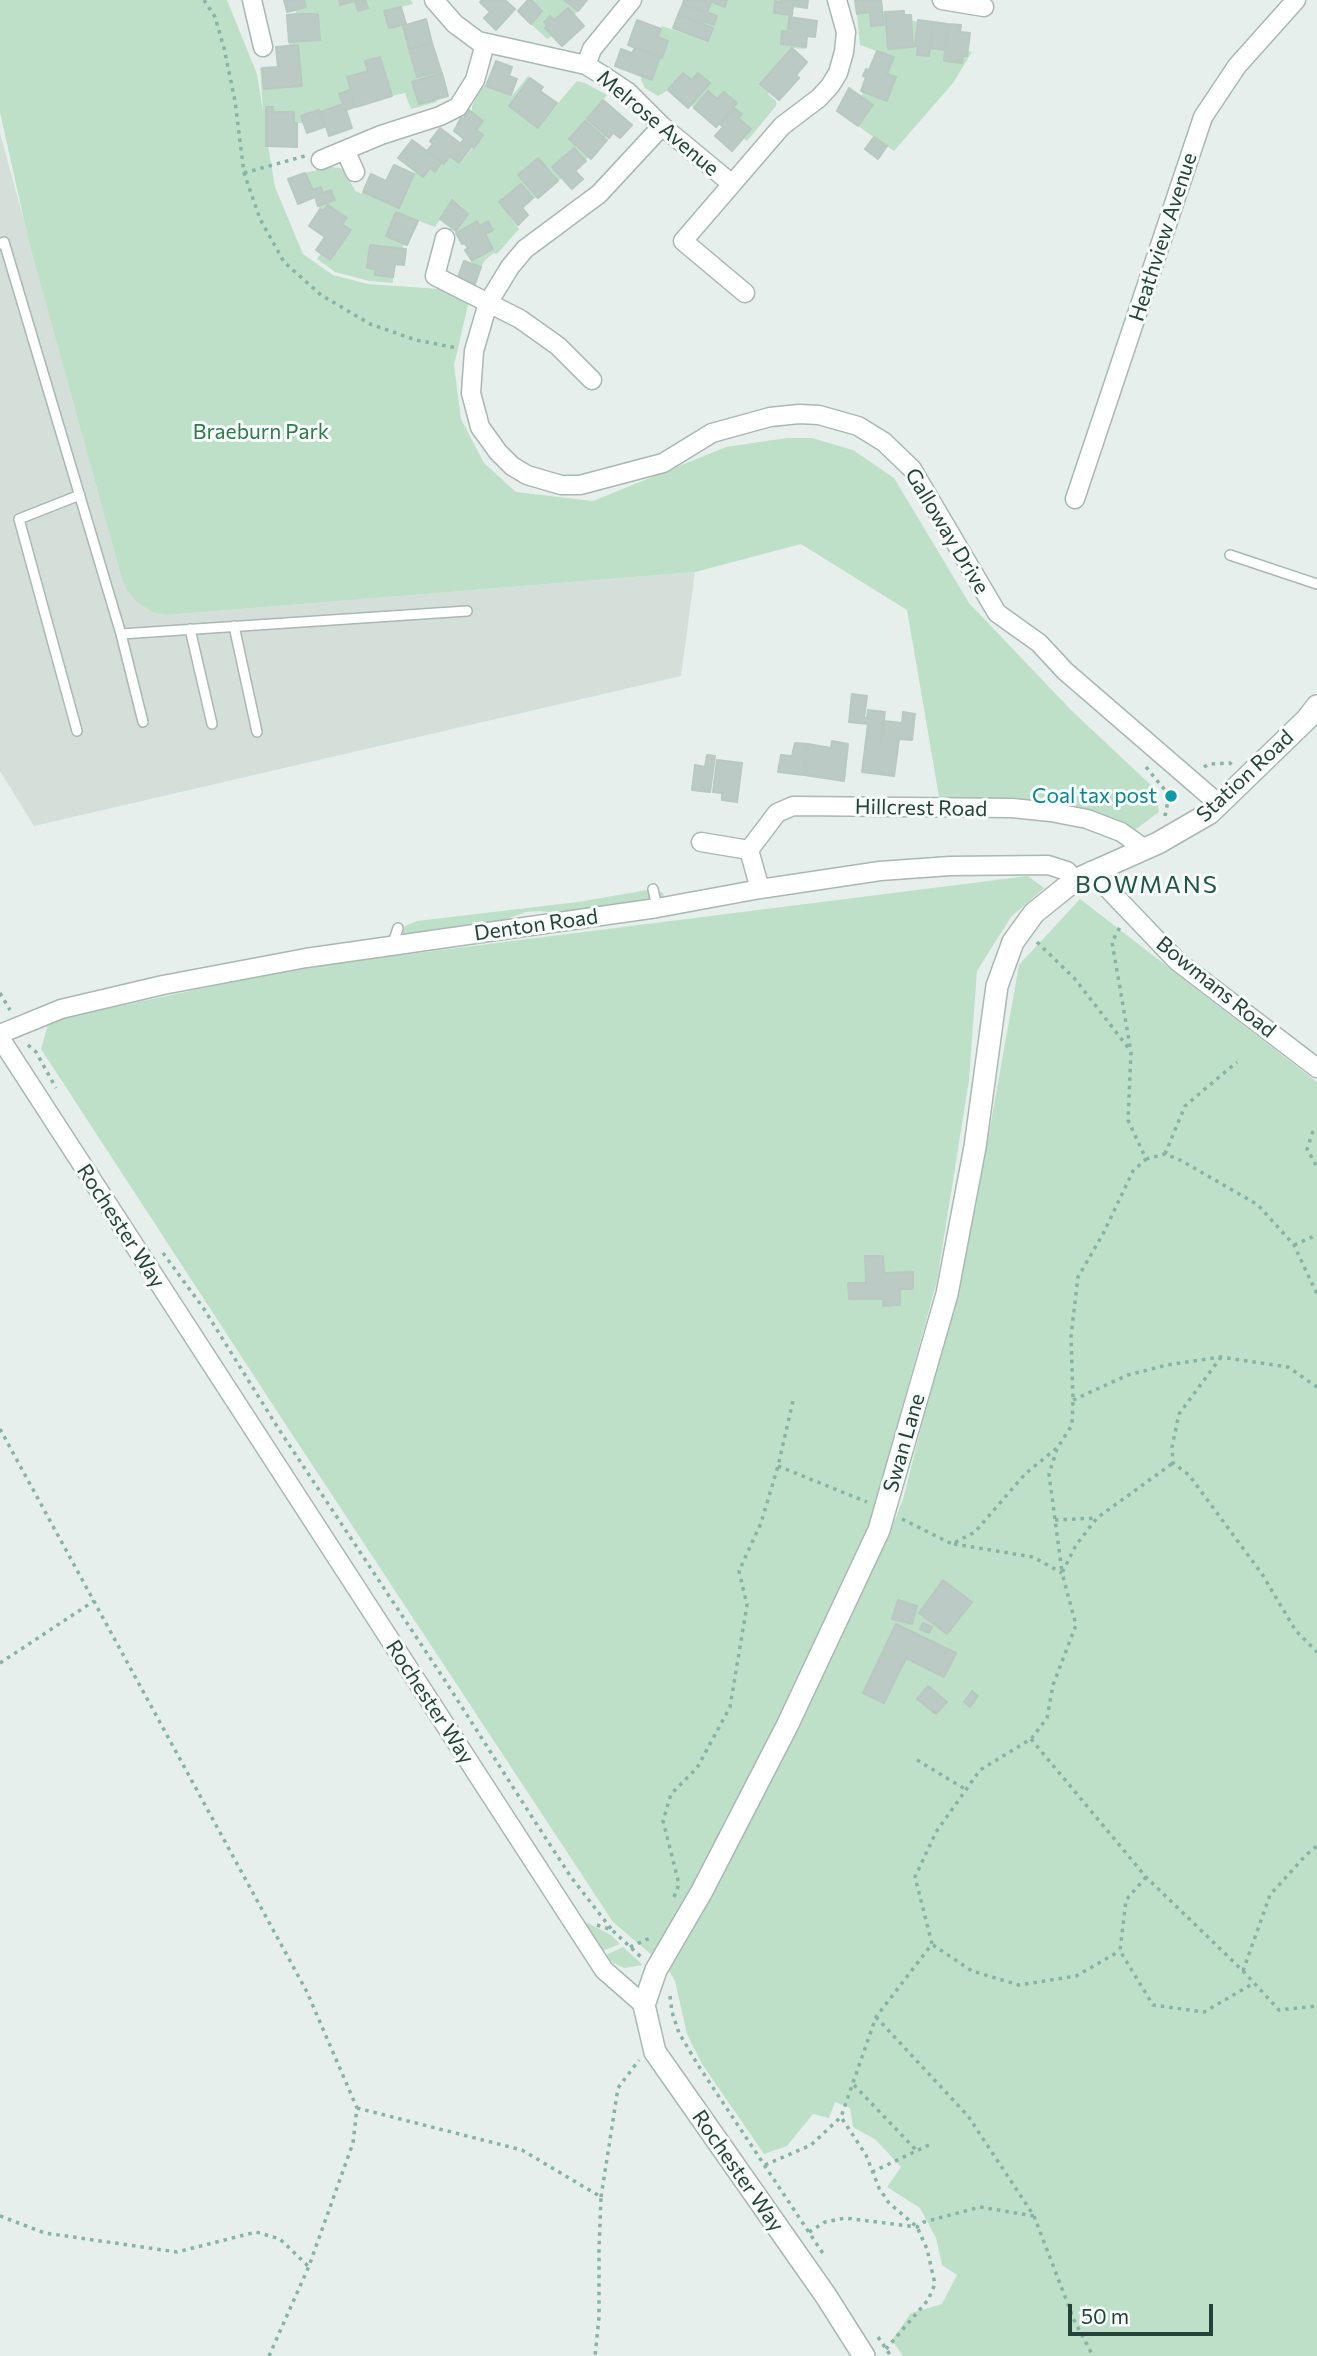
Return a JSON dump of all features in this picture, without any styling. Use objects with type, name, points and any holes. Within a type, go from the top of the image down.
[{"type":"street","points":[[252,0],[263,47]]},
{"type":"street","name":"Melrose Avenue","points":[[434,0],[455,24],[485,44],[586,65],[628,92],[662,126],[732,184]]},
{"type":"street","points":[[586,65],[593,49],[632,0]]},
{"type":"street","points":[[745,293],[683,241],[782,126],[819,98],[838,73],[846,32],[837,0]]},
{"type":"street","points":[[942,0],[984,6]]},
{"type":"street","name":"Heathview Avenue","points":[[1075,499],[1203,117],[1237,66],[1296,0]]},
{"type":"street","points":[[321,160],[458,107],[475,80],[485,44]]},
{"type":"street","name":"Galloway Drive","points":[[662,126],[599,194],[525,249],[510,267],[488,303],[474,351],[471,393],[478,421],[488,441],[506,461],[521,472],[561,485],[590,484],[657,465],[712,433],[770,417],[819,415],[872,433],[896,451],[921,481],[997,613],[1039,643],[1065,671],[1220,805]]},
{"type":"street","points":[[346,152],[355,172]]},
{"type":"street","points":[[445,238],[435,276],[509,312],[558,346],[592,380]]},
{"type":"street","name":"Station Road","points":[[1083,876],[1145,849],[1200,820],[1220,805],[1314,716]]},
{"type":"street","name":"Hillcrest Road","points":[[749,850],[777,813],[793,806],[1012,808],[1051,812],[1087,819],[1121,832],[1145,849]]},
{"type":"street","points":[[701,842],[749,850],[760,888]]},
{"type":"street","name":"Denton Road","points":[[0,1036],[61,1009],[397,936],[657,908],[760,888],[880,871],[962,866],[1053,866],[1083,876]]},
{"type":"street","name":"Swan Lane","points":[[645,2005],[656,1970],[702,1891],[787,1726],[878,1530],[947,1294],[975,1147],[997,986],[1009,949],[1022,927],[1046,902],[1083,876]]},
{"type":"street","name":"Bowmans Road","points":[[1083,876],[1177,961],[1317,1068]]},
{"type":"street","name":"Rochester Way","points":[[0,1036],[604,1970],[645,2005],[655,2052],[826,2296],[864,2356]]},
{"type":"lane","points":[[0,244],[4,242],[80,495],[121,634],[142,722]]},
{"type":"lane","points":[[77,731],[19,519],[80,495]]},
{"type":"lane","points":[[1230,555],[1317,584]]},
{"type":"lane","points":[[121,634],[467,611]]},
{"type":"lane","points":[[234,626],[257,732]]},
{"type":"lane","points":[[190,629],[212,724]]},
{"type":"lane","points":[[653,889],[657,908]]},
{"type":"path","points":[[204,0],[215,17],[224,48],[235,102],[244,173],[260,219],[284,262],[321,296],[370,324],[416,340],[474,351]]},
{"type":"path","points":[[244,173],[303,155],[321,160]]},
{"type":"path","points":[[1141,763],[1169,795]]},
{"type":"path","points":[[1022,927],[1075,979],[1131,1052]]},
{"type":"path","points":[[1119,931],[1112,942],[1131,1052],[1128,1120],[1146,1159]]},
{"type":"path","points":[[18,1026],[61,1096]]},
{"type":"path","points":[[1165,1154],[1185,1106],[1237,1062]]},
{"type":"path","points":[[1313,1130],[1307,1149],[1317,1167]]},
{"type":"path","points":[[1119,1951],[1076,1976],[1019,1985],[972,1971],[932,1944],[915,1877],[936,1832],[980,1770],[1031,1739],[1047,1718],[1054,1685],[1076,1625],[1062,1573],[1049,1474],[1058,1447],[1072,1425],[1071,1336],[1078,1276],[1103,1234],[1133,1171],[1146,1159],[1165,1154],[1258,1205],[1294,1245],[1317,1294]]},
{"type":"path","points":[[1294,1245],[1317,1235]]},
{"type":"path","points":[[158,1244],[204,1309],[278,1429],[571,1877],[612,1930],[656,1970],[668,1985],[672,2012],[679,2033],[830,2264]]},
{"type":"path","points":[[1073,1400],[1128,1375],[1167,1365],[1222,1357],[1288,1367],[1317,1387]]},
{"type":"path","points":[[1222,1357],[1179,1413],[1172,1447],[1173,1463],[1189,1475],[1262,1574],[1296,1631],[1317,1652]]},
{"type":"path","points":[[674,1897],[679,1884],[663,1821],[671,1794],[697,1768],[730,1706],[747,1605],[738,1571],[761,1523],[793,1401]]},
{"type":"path","points":[[0,1429],[307,1992],[357,2108],[354,2143],[309,2266],[269,2356]]},
{"type":"path","points":[[953,1544],[975,1532],[1025,1474],[1058,1447]]},
{"type":"path","points":[[1062,1573],[1076,1545],[1097,1518],[1173,1463]]},
{"type":"path","points":[[778,1466],[884,1510],[953,1544],[1033,1557],[1062,1573]]},
{"type":"path","points":[[1055,1520],[1097,1518]]},
{"type":"path","points":[[0,1663],[94,1601]]},
{"type":"path","points":[[1031,1739],[1146,1877],[1243,1971],[1279,2010],[1317,2006]]},
{"type":"path","points":[[917,1760],[965,1789]]},
{"type":"path","points":[[1243,1971],[1270,1895],[1317,1846]]},
{"type":"path","points":[[1146,1877],[1126,1900],[1119,1951],[1153,2005],[1204,2012],[1254,1983]]},
{"type":"path","points":[[567,1913],[612,1930]]},
{"type":"path","points":[[630,1947],[659,1935]]},
{"type":"path","points":[[765,2165],[811,2145],[841,2117],[876,2017],[932,1944]]},
{"type":"path","points":[[876,2017],[968,2116],[1034,2216],[1074,2320],[1093,2356]]},
{"type":"path","points":[[595,2356],[599,2317],[598,2250],[601,2197],[618,2088],[652,2043]]},
{"type":"path","points":[[854,2085],[916,2150]]},
{"type":"path","points":[[357,2108],[522,2150],[601,2197]]},
{"type":"path","points":[[841,2117],[866,2155],[879,2188],[889,2203],[917,2227],[927,2249],[935,2284],[928,2300],[886,2350]]},
{"type":"path","points":[[873,2172],[931,2144]]},
{"type":"path","points":[[809,2232],[825,2222],[845,2218],[917,2227],[924,2222],[980,2207],[1034,2216]]},
{"type":"path","points":[[0,2216],[45,2233],[177,2252],[256,2232],[280,2239],[309,2266]]},
{"type":"path","points":[[872,2328],[891,2356]]},
{"type":"shaded area","points":[[0,133],[121,576],[167,615],[695,572],[681,676],[34,826],[0,771]]},
{"type":"green space","name":"Braeburn Park","points":[[0,0],[227,0],[257,74],[263,111],[260,68],[264,89],[297,45],[289,46],[289,42],[320,40],[318,14],[296,14],[296,10],[305,7],[304,0],[339,0],[341,5],[355,1],[358,11],[367,8],[365,0],[411,0],[413,4],[384,11],[389,28],[406,24],[403,26],[417,77],[441,71],[442,73],[412,82],[419,104],[436,99],[437,102],[411,109],[405,93],[392,96],[380,57],[366,61],[368,71],[347,77],[356,107],[349,91],[340,93],[343,104],[321,112],[326,127],[318,111],[302,116],[303,123],[294,123],[294,112],[273,112],[273,107],[267,107],[266,133],[275,187],[303,254],[333,275],[368,284],[440,289],[469,301],[454,365],[461,419],[484,463],[516,492],[593,501],[726,447],[787,438],[812,438],[853,450],[894,478],[969,603],[1071,710],[1155,789],[1159,812],[1135,830],[1063,801],[940,802],[907,610],[801,544],[695,572],[167,615],[153,612],[138,603],[127,590],[121,576],[28,238],[0,112]]},
{"type":"green space","points":[[531,0],[564,0],[578,11],[574,15],[568,8],[554,20],[550,16],[544,22],[546,29],[553,36],[547,39],[531,24],[542,11]]},
{"type":"green space","points":[[727,0],[781,0],[775,2],[774,13],[792,15],[793,18],[789,18],[788,32],[806,47],[792,48],[760,83],[776,101],[776,106],[747,141],[743,138],[750,129],[738,118],[741,114],[735,108],[719,123],[736,103],[724,92],[717,99],[708,92],[694,108],[691,105],[698,73],[692,80],[683,73],[668,90],[658,96],[645,88],[641,80],[642,76],[652,80],[660,57],[662,58],[668,42],[658,37],[662,26],[708,41],[713,28],[703,24],[711,2],[724,7]]},
{"type":"green space","points":[[881,0],[883,12],[918,22],[915,45],[918,46],[918,55],[928,56],[930,48],[945,50],[944,61],[961,63],[967,51],[972,52],[953,83],[894,151],[858,126],[873,106],[861,97],[863,92],[887,101],[896,77],[887,74],[893,57],[860,45],[857,14],[870,12],[871,26],[883,25]]},
{"type":"green space","points":[[528,76],[530,78],[509,106],[538,127],[577,81],[585,83],[607,95],[587,119],[606,136],[605,138],[585,121],[569,139],[589,157],[585,160],[574,148],[552,167],[562,178],[558,181],[538,158],[518,175],[537,198],[533,198],[521,184],[499,202],[519,229],[497,254],[494,253],[485,260],[481,267],[471,263],[493,249],[485,234],[492,230],[488,222],[480,226],[477,221],[459,231],[457,229],[462,207],[453,200],[435,227],[396,212],[386,236],[404,244],[402,249],[375,269],[375,274],[393,277],[393,283],[369,281],[335,272],[317,259],[321,253],[330,260],[351,230],[342,224],[346,217],[328,205],[323,211],[320,209],[318,206],[334,200],[331,190],[323,193],[320,187],[313,190],[305,173],[329,167],[340,168],[345,171],[355,191],[399,208],[416,171],[423,177],[430,168],[435,171],[450,156],[460,163],[483,136],[476,130],[483,121],[472,112],[472,106],[483,85],[512,96]]},
{"type":"green space","points":[[1028,876],[1044,888],[1011,917],[977,971],[969,1080],[937,1281],[872,1517],[892,1528],[904,1496],[976,1206],[1019,965],[1080,899],[1317,1082],[1317,2356],[903,2356],[892,2340],[911,2313],[942,2304],[957,2275],[942,2265],[936,2238],[920,2208],[887,2187],[901,2167],[876,2140],[853,2127],[850,2108],[835,2102],[829,2118],[813,2114],[787,2146],[764,2154],[702,2064],[687,2034],[675,1981],[668,1969],[613,1922],[41,1049],[49,1021],[298,968]]},
{"type":"green space","points":[[653,889],[663,893],[664,898],[558,914],[526,912],[492,924],[405,937],[401,930],[417,921],[578,902]]},
{"type":"green space","points":[[586,1922],[611,1935],[620,1944],[603,1951]]},
{"type":"green space","points":[[623,1947],[643,1965],[624,1968],[612,1962],[606,1955]]},
{"type":"building","points":[[284,0],[304,0],[306,7],[287,12]]},
{"type":"building","points":[[339,0],[365,0],[368,8],[358,11],[355,1],[340,5]]},
{"type":"building","points":[[505,0],[515,9],[496,30],[484,18],[490,12],[480,2]]},
{"type":"building","points":[[528,0],[542,11],[531,24],[518,11]]},
{"type":"building","points":[[564,0],[587,0],[578,11]]},
{"type":"building","points":[[684,0],[711,2],[707,13],[683,4]]},
{"type":"building","points":[[707,0],[727,0],[725,7]]},
{"type":"building","points":[[808,0],[807,8],[793,6],[792,15],[774,13],[775,1]]},
{"type":"building","points":[[855,0],[881,0],[884,25],[871,26],[870,12],[857,14]]},
{"type":"building","points":[[683,4],[717,16],[714,25],[678,15]]},
{"type":"building","points":[[401,7],[406,24],[389,28],[384,11]]},
{"type":"building","points":[[568,8],[584,26],[562,46],[545,28],[547,26],[544,22],[550,16],[554,20]]},
{"type":"building","points":[[904,11],[904,15],[911,15],[913,47],[888,49],[885,12]]},
{"type":"building","points":[[318,14],[320,40],[289,42],[287,15]]},
{"type":"building","points":[[678,15],[713,28],[708,41],[673,28]]},
{"type":"building","points":[[789,17],[817,21],[815,37],[807,36],[806,47],[781,44],[782,31],[788,32]]},
{"type":"building","points":[[426,19],[432,43],[409,49],[403,26]]},
{"type":"building","points":[[637,20],[661,29],[658,37],[668,41],[662,58],[628,45]]},
{"type":"building","points":[[918,20],[933,22],[929,56],[917,55],[918,46],[915,46]]},
{"type":"building","points":[[933,22],[948,24],[945,50],[930,48]]},
{"type":"building","points":[[948,24],[961,25],[960,32],[970,33],[967,56],[963,56],[962,63],[944,61]]},
{"type":"building","points":[[432,43],[441,71],[417,77],[409,49]]},
{"type":"building","points":[[298,45],[302,86],[264,89],[262,68],[278,67],[276,47]]},
{"type":"building","points":[[635,48],[660,57],[652,80],[615,66],[621,49],[632,53]]},
{"type":"building","points":[[792,48],[807,62],[796,75],[799,78],[779,100],[760,84]]},
{"type":"building","points":[[877,51],[894,57],[887,74],[896,77],[887,101],[861,91],[866,77],[863,76],[866,69],[869,70]]},
{"type":"building","points":[[380,57],[392,96],[356,107],[347,77],[368,71],[365,61]]},
{"type":"building","points":[[496,61],[512,67],[509,76],[517,79],[511,95],[486,86]]},
{"type":"building","points":[[442,73],[448,96],[419,104],[412,82]]},
{"type":"building","points":[[683,73],[692,80],[698,73],[710,83],[688,108],[668,90]]},
{"type":"building","points":[[530,78],[543,87],[540,91],[557,103],[538,128],[509,106]]},
{"type":"building","points":[[849,88],[873,105],[858,126],[837,111]]},
{"type":"building","points":[[349,90],[354,107],[346,110],[352,128],[329,136],[321,112],[343,104],[339,94]]},
{"type":"building","points":[[708,91],[717,99],[724,92],[737,103],[716,127],[694,108]]},
{"type":"building","points":[[603,100],[632,125],[620,138],[613,133],[609,138],[587,119]]},
{"type":"building","points":[[266,107],[273,107],[273,112],[294,112],[297,147],[266,146]]},
{"type":"building","points":[[734,108],[742,114],[738,118],[751,129],[732,151],[715,136],[723,127],[720,124]]},
{"type":"building","points":[[319,110],[324,127],[307,133],[301,116]]},
{"type":"building","points":[[469,110],[483,121],[476,130],[483,135],[474,148],[472,146],[469,150],[460,144],[464,139],[454,131]]},
{"type":"building","points":[[585,121],[607,140],[591,159],[569,139]]},
{"type":"building","points":[[440,128],[469,150],[459,163],[450,156],[444,164],[427,151],[433,144],[430,141]]},
{"type":"building","points":[[874,137],[887,146],[878,159],[865,149]]},
{"type":"building","points":[[412,140],[442,162],[435,172],[430,168],[423,177],[398,158]]},
{"type":"building","points":[[574,148],[586,161],[575,171],[583,179],[572,189],[552,167]]},
{"type":"building","points":[[538,158],[558,181],[538,198],[518,175]]},
{"type":"building","points":[[394,165],[414,174],[399,208],[363,192],[371,174],[386,181]]},
{"type":"building","points":[[305,173],[313,190],[321,187],[323,193],[331,190],[335,200],[318,206],[315,197],[298,204],[288,179]]},
{"type":"building","points":[[521,184],[533,198],[522,208],[528,215],[518,225],[499,202]]},
{"type":"building","points":[[452,200],[468,214],[456,231],[440,219]]},
{"type":"building","points":[[328,205],[347,218],[342,224],[351,230],[330,260],[316,250],[325,237],[309,226],[320,209],[323,211]]},
{"type":"building","points":[[396,212],[418,221],[407,245],[386,236]]},
{"type":"building","points":[[477,221],[480,226],[488,221],[493,230],[485,234],[493,249],[472,261],[465,250],[468,248],[462,244],[456,233]]},
{"type":"building","points":[[370,245],[406,249],[404,265],[395,264],[393,277],[375,275],[375,269],[367,268]]},
{"type":"building","points":[[464,261],[481,267],[475,284],[458,277]]},
{"type":"building","points":[[852,694],[867,696],[864,718],[867,718],[868,710],[885,712],[878,774],[862,772],[868,724],[849,722]]},
{"type":"building","points":[[903,712],[915,714],[912,740],[899,739],[894,776],[878,774],[883,721],[902,723]]},
{"type":"building","points":[[832,741],[848,744],[844,781],[804,775],[808,744],[831,748]]},
{"type":"building","points":[[795,743],[808,744],[804,775],[778,772],[781,755],[792,756]]},
{"type":"building","points":[[707,755],[715,756],[710,792],[692,790],[695,765],[705,767]]},
{"type":"building","points":[[717,760],[742,763],[737,802],[722,800],[722,793],[713,792]]},
{"type":"building","points":[[865,1256],[883,1256],[884,1273],[913,1272],[913,1289],[900,1289],[900,1305],[883,1306],[883,1299],[849,1299],[848,1283],[866,1283]]},
{"type":"building","points":[[943,1580],[972,1602],[947,1634],[919,1613]]},
{"type":"building","points":[[898,1600],[917,1606],[912,1624],[892,1619]]},
{"type":"building","points":[[923,1623],[932,1627],[929,1633],[920,1629]]},
{"type":"building","points":[[896,1624],[956,1653],[944,1677],[906,1658],[884,1703],[863,1693]]},
{"type":"building","points":[[928,1686],[947,1702],[936,1714],[917,1699]]},
{"type":"building","points":[[972,1691],[978,1696],[970,1707],[964,1702]]},
{"type":"place","name":"Coal tax post","points":[[1171,796]]},
{"type":"district","name":"BOWMANS","points":[[1147,885]]}]
